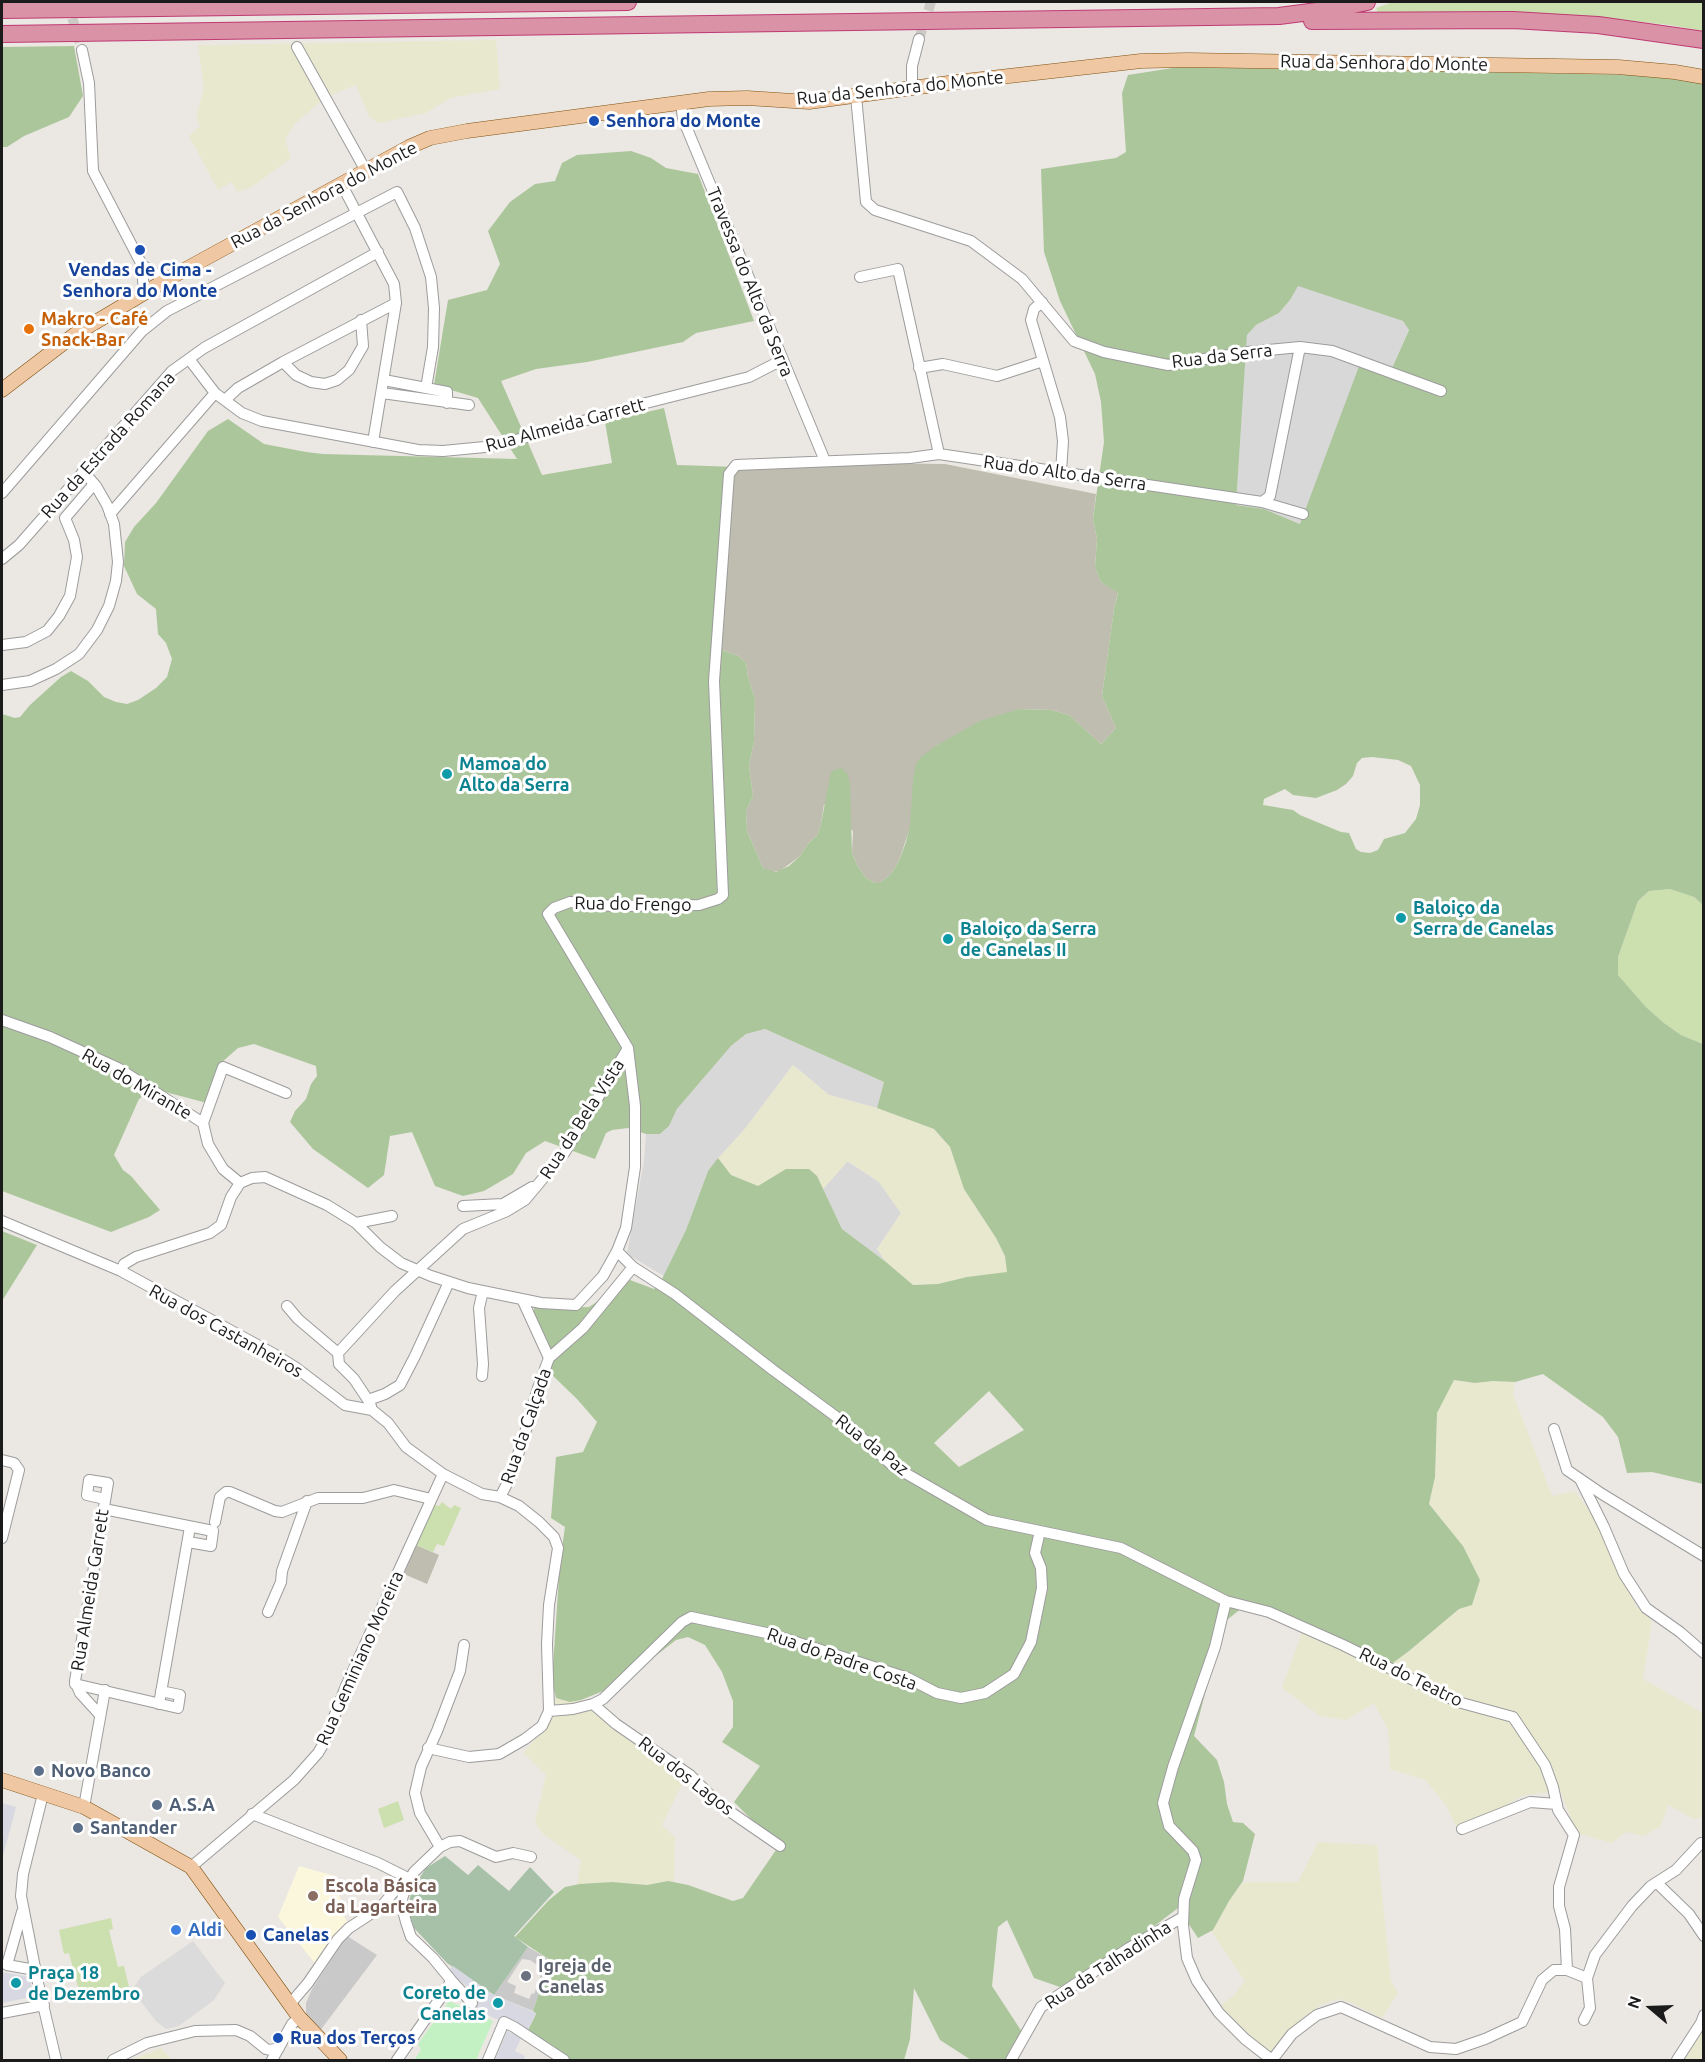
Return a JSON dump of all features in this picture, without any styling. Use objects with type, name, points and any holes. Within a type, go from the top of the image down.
[{"type":"highway","points":[[2,10],[628,2]]},
{"type":"highway","points":[[2,34],[1279,16],[1367,2]]},
{"type":"highway","points":[[1279,16],[1304,21],[1513,20],[1598,25],[1704,40]]},
{"type":"main road","name":"Rua da Senhora do Monte","points":[[2,388],[74,335],[166,280],[409,147],[430,138],[466,131],[681,102],[747,98],[809,102],[1105,64],[1188,60],[1647,66],[1704,72]]},
{"type":"main road","name":"Rua da Senhora do Monte","points":[[1618,67],[1704,77]]},
{"type":"main road","points":[[2,1780],[84,1807],[191,1867],[299,2017],[340,2061]]},
{"type":"street","points":[[912,88],[912,66],[919,39]]},
{"type":"street","points":[[297,46],[366,171]]},
{"type":"street","points":[[82,50],[89,83],[93,171],[142,265],[144,293]]},
{"type":"street","name":"Rua da Serra","points":[[856,96],[866,202],[875,210],[971,241],[1022,279],[1074,341],[1104,352],[1168,365],[1247,352],[1299,347],[1332,351],[1441,391]]},
{"type":"street","name":"Travessa do Alto da Serra","points":[[681,102],[683,119],[825,460]]},
{"type":"street","points":[[342,185],[394,284],[396,303],[373,442]]},
{"type":"street","points":[[2,493],[142,331],[168,311],[397,192],[415,228],[428,264],[434,308],[433,347],[426,388]]},
{"type":"street","name":"Rua da Estrada Romana","points":[[2,559],[19,545],[172,371],[204,348],[378,252]]},
{"type":"street","points":[[142,265],[166,280]]},
{"type":"street","points":[[860,277],[898,269],[939,454]]},
{"type":"street","points":[[1042,302],[1034,309],[1031,320],[1060,417],[1063,441],[1061,472]]},
{"type":"street","points":[[225,400],[238,388],[283,362],[396,303]]},
{"type":"street","points":[[283,362],[296,375],[311,382],[325,384],[337,380],[350,370],[363,346],[361,320]]},
{"type":"street","points":[[1262,502],[1270,496],[1299,347]]},
{"type":"street","name":"Rua Almeida Garrett","points":[[189,359],[215,393],[242,413],[276,426],[418,450],[443,451],[495,446],[749,376],[782,360]]},
{"type":"street","points":[[919,368],[943,364],[997,376],[1043,361]]},
{"type":"street","points":[[384,380],[447,392],[447,403]]},
{"type":"street","points":[[110,514],[215,393]]},
{"type":"street","points":[[382,393],[469,405]]},
{"type":"street","name":"Rua do Alto da Serra","points":[[825,460],[910,458],[939,454],[1262,502],[1303,514]]},
{"type":"street","name":"Rua do Frengo","points":[[240,1183],[252,1178],[265,1177],[327,1205],[356,1223],[380,1247],[402,1263],[448,1282],[483,1291],[541,1303],[576,1305],[603,1276],[617,1251],[626,1228],[635,1167],[635,1106],[628,1048],[548,914],[554,908],[570,902],[634,907],[699,905],[723,895],[714,681],[729,474],[736,465],[825,460]]},
{"type":"street","points":[[2,685],[30,681],[56,669],[79,654],[109,606],[116,582],[117,540],[110,514],[94,484],[83,471]]},
{"type":"street","points":[[2,645],[26,642],[47,631],[59,616],[70,596],[76,557],[74,540],[66,518],[94,484]]},
{"type":"street","name":"Rua do Mirante","points":[[2,1020],[50,1037],[118,1068],[203,1123],[208,1144],[223,1169],[240,1183]]},
{"type":"street","name":"Rua da Bela Vista","points":[[338,1353],[395,1291],[463,1230],[525,1200],[565,1152],[628,1048]]},
{"type":"street","points":[[203,1123],[224,1067],[286,1093]]},
{"type":"street","points":[[121,1271],[124,1264],[136,1257],[210,1233],[221,1225],[231,1197],[240,1183]]},
{"type":"street","points":[[463,1206],[503,1204],[515,1199],[528,1189],[538,1186]]},
{"type":"street","points":[[356,1223],[392,1216]]},
{"type":"street","name":"Rua dos Castanheiros","points":[[2,1221],[121,1271],[295,1366],[345,1405],[370,1405]]},
{"type":"street","name":"Rua da Paz","points":[[617,1251],[633,1267],[675,1294],[850,1427],[893,1466],[987,1520],[1121,1548],[1226,1601]]},
{"type":"street","points":[[549,1358],[583,1328],[633,1267]]},
{"type":"street","points":[[370,1405],[400,1385],[448,1282]]},
{"type":"street","points":[[482,1376],[479,1308],[483,1291]]},
{"type":"street","name":"Rua da Calçada","points":[[443,1474],[482,1494],[500,1497],[509,1480],[549,1358],[522,1299]]},
{"type":"street","points":[[287,1306],[298,1320],[338,1353],[339,1364],[354,1379],[370,1405],[388,1423],[406,1447],[443,1474]]},
{"type":"street","points":[[1554,1429],[1567,1470],[1704,1556]]},
{"type":"street","points":[[2,1460],[14,1463],[19,1468],[2,1538]]},
{"type":"street","name":"Rua Geminiano Moreira","points":[[191,1867],[294,1779],[311,1762],[324,1743],[346,1686],[443,1474]]},
{"type":"street","points":[[1580,1479],[1624,1574],[1646,1608],[1680,1632],[1704,1653]]},
{"type":"street","points":[[188,1542],[210,1546],[220,1497],[226,1492],[282,1512],[318,1498],[363,1498],[394,1490],[431,1499]]},
{"type":"street","points":[[428,1748],[469,1757],[499,1754],[542,1726],[549,1711],[547,1644],[549,1605],[558,1548],[554,1537],[539,1522],[519,1506],[500,1497]]},
{"type":"street","points":[[268,1612],[281,1582],[282,1571],[308,1501]]},
{"type":"street","name":"Rua Almeida Garrett","points":[[75,1683],[105,1504],[190,1527]]},
{"type":"street","points":[[159,1704],[190,1527],[214,1526]]},
{"type":"street","name":"Rua do Padre Costa","points":[[549,1711],[554,1712],[603,1700],[682,1623],[691,1617],[771,1634],[908,1678],[937,1693],[961,1698],[985,1693],[1014,1674],[1031,1642],[1042,1588],[1041,1568],[1035,1553],[1040,1531]]},
{"type":"street","name":"Rua do Teatro","points":[[1226,1601],[1269,1612],[1343,1645],[1458,1702],[1513,1717],[1545,1765],[1558,1810],[1574,1834],[1559,1887],[1559,1906],[1565,1929],[1567,1970]]},
{"type":"street","name":"Rua da Talhadinha","points":[[1011,2061],[1041,2007],[1135,1945],[1183,1917],[1184,1899],[1196,1860],[1193,1851],[1169,1826],[1163,1803],[1173,1767],[1215,1647],[1226,1601]]},
{"type":"street","points":[[440,1847],[416,1804],[417,1779],[460,1671],[464,1645]]},
{"type":"street","points":[[75,1683],[178,1708],[180,1695],[161,1691]]},
{"type":"street","points":[[75,1683],[80,1693],[100,1714]]},
{"type":"street","points":[[84,1807],[105,1690]]},
{"type":"street","name":"Rua dos Lagos","points":[[593,1704],[616,1724],[690,1775],[719,1804],[780,1846]]},
{"type":"street","points":[[43,1794],[22,1874],[22,1909],[57,2058]]},
{"type":"street","points":[[1462,1829],[1530,1802],[1557,1804]]},
{"type":"street","points":[[252,1814],[378,1863],[410,1878]]},
{"type":"street","points":[[472,2003],[433,1958],[411,1937],[401,1903],[410,1878],[440,1847],[450,1842],[460,1841],[496,1857],[513,1853],[531,1857]]},
{"type":"street","points":[[1584,2020],[1590,2008],[1587,1978],[1595,1955],[1632,1906],[1657,1882],[1676,1870],[1701,1843],[1704,1843]]},
{"type":"street","points":[[1657,1882],[1689,1914],[1704,1936]]},
{"type":"street","points":[[290,2004],[308,1983],[338,1939],[349,1928],[381,1907],[396,1889],[404,1893]]},
{"type":"street","points":[[22,1909],[7,1965],[35,1970]]},
{"type":"street","points":[[1183,1917],[1187,1958],[1197,1982],[1219,2013],[1272,2060],[1292,2034],[1317,2015],[1341,2007],[1430,2047],[1456,2049],[1522,2022],[1542,1980],[1554,1970],[1567,1970],[1587,1978]]},
{"type":"street","points":[[397,2061],[451,1980]]},
{"type":"street","points":[[2,2013],[44,2005]]},
{"type":"street","points":[[1677,2061],[1704,2016]]},
{"type":"street","points":[[272,2061],[292,2024],[299,2017]]},
{"type":"street","points":[[488,2061],[504,2022],[564,2061]]},
{"type":"street","points":[[113,2061],[147,2043],[195,2031],[236,2030],[250,2036],[266,2049],[279,2048]]},
{"type":"shaded area","points":[[1297,285],[1403,321],[1409,329],[1388,377],[1359,366],[1301,524],[1264,509],[1236,505],[1247,335],[1256,325],[1279,313],[1290,300]]},
{"type":"shaded area","points":[[849,463],[945,464],[1096,494],[1093,518],[1097,539],[1095,567],[1101,582],[1118,592],[1102,696],[1116,728],[1101,744],[1069,715],[1051,710],[1019,709],[937,745],[899,861],[891,874],[880,883],[866,878],[852,853],[853,831],[824,804],[818,834],[800,856],[780,871],[771,872],[763,868],[747,831],[746,811],[753,796],[749,766],[754,741],[755,699],[746,663],[738,656],[722,650],[733,474],[739,467]]},
{"type":"shaded area","points":[[765,1029],[884,1082],[877,1108],[829,1095],[793,1065],[744,1130],[708,1171],[686,1230],[664,1276],[627,1254],[644,1161],[646,1134],[660,1134],[669,1126],[677,1109],[731,1046],[746,1034]]},
{"type":"shaded area","points":[[847,1161],[879,1182],[901,1213],[877,1249],[886,1262],[842,1229],[823,1189]]},
{"type":"shaded area","points":[[416,1545],[439,1555],[427,1584],[404,1574]]},
{"type":"shaded area","points":[[2,1803],[16,1807],[3,1856],[2,1855]]},
{"type":"shaded area","name":"Escola Básica da Lagarteira","points":[[299,1866],[335,1876],[344,1916],[348,1923],[317,1966],[278,1917]]},
{"type":"shaded area","points":[[347,1936],[377,1955],[319,2032],[306,2014],[306,2003],[312,1989]]},
{"type":"shaded area","points":[[193,1941],[225,1983],[214,2000],[179,2026],[166,2029],[156,2021],[132,1990],[141,1977]]},
{"type":"shaded area","points":[[528,1947],[550,1960],[533,2011],[494,1995]],"holes":[[[522,1959],[530,1960],[543,1969],[534,1994],[532,1993],[529,1999],[514,1993],[516,1986],[507,1982]]]},
{"type":"shaded area","points":[[453,1966],[494,1995],[536,2013],[527,2032],[471,2008],[477,1996],[449,1970]]},
{"type":"shaded area","name":"Praça 18 de Dezembro","points":[[2,1972],[29,1977],[31,1993],[26,1998],[2,2003]]},
{"type":"shaded area","points":[[507,2031],[521,2038],[515,2051],[525,2056],[523,2060],[495,2060]]},
{"type":"green space","points":[[1393,2],[1703,2],[1703,31],[1604,18],[1515,12],[1379,15],[1376,8]]},
{"type":"green space","points":[[496,40],[500,89],[450,98],[426,113],[378,123],[369,116],[356,85],[324,98],[295,124],[285,139],[291,158],[252,187],[237,192],[232,182],[218,190],[189,136],[200,126],[196,117],[204,88],[198,45]]},
{"type":"green space","points":[[74,46],[83,96],[69,117],[24,136],[7,147],[2,147],[2,47]]},
{"type":"green space","points":[[1179,67],[1645,75],[1703,83],[1703,905],[1694,897],[1670,889],[1649,891],[1638,901],[1618,957],[1618,975],[1646,1007],[1664,1023],[1681,1035],[1703,1044],[1703,1484],[1652,1472],[1627,1473],[1618,1437],[1603,1417],[1543,1374],[1515,1382],[1475,1383],[1454,1380],[1437,1413],[1435,1477],[1429,1504],[1463,1546],[1480,1580],[1472,1605],[1459,1609],[1386,1668],[1243,1607],[1222,1624],[1194,1736],[1217,1760],[1233,1822],[1243,1823],[1255,1834],[1243,1881],[1213,1930],[1198,1938],[1178,1908],[1144,1934],[1060,1987],[1034,1978],[1007,1920],[998,1927],[992,1986],[1022,2032],[1007,2060],[971,2060],[940,2040],[914,1988],[910,2039],[904,2060],[567,2060],[527,2032],[536,2014],[533,2011],[550,1960],[515,1937],[549,1900],[565,1887],[580,1884],[612,1882],[647,1885],[668,1881],[688,1885],[733,1901],[743,1898],[776,1850],[764,1832],[734,1802],[760,1766],[722,1742],[733,1727],[733,1701],[722,1672],[705,1645],[688,1637],[676,1640],[618,1685],[581,1700],[570,1702],[556,1698],[552,1681],[560,1562],[565,1527],[551,1518],[556,1457],[583,1452],[597,1422],[549,1372],[534,1328],[534,1306],[589,1307],[630,1280],[654,1289],[661,1281],[686,1230],[708,1171],[718,1158],[731,1175],[758,1186],[786,1169],[809,1169],[817,1176],[842,1229],[913,1285],[938,1284],[967,1277],[1007,1272],[1005,1256],[964,1189],[950,1147],[934,1129],[877,1108],[884,1082],[765,1029],[746,1034],[731,1046],[677,1109],[669,1126],[660,1134],[646,1134],[628,1128],[612,1130],[606,1133],[595,1159],[545,1141],[526,1153],[513,1174],[484,1191],[463,1196],[435,1186],[412,1132],[390,1136],[384,1175],[368,1188],[313,1149],[290,1122],[295,1111],[306,1099],[311,1084],[317,1076],[316,1066],[254,1044],[238,1048],[221,1063],[207,1103],[154,1089],[139,1099],[114,1155],[123,1170],[160,1210],[149,1217],[111,1232],[2,1191],[2,714],[15,718],[20,717],[61,677],[71,671],[88,681],[104,697],[127,704],[138,700],[156,688],[167,677],[172,659],[166,643],[158,634],[156,609],[137,594],[124,566],[125,542],[208,431],[228,419],[264,444],[306,452],[517,459],[478,398],[434,385],[448,300],[487,290],[500,264],[488,231],[510,202],[535,184],[555,181],[562,163],[577,155],[631,151],[651,158],[666,168],[698,174],[754,321],[696,333],[683,342],[587,362],[536,369],[501,381],[542,475],[612,463],[605,422],[664,408],[677,465],[739,467],[733,474],[722,650],[738,656],[746,663],[755,699],[754,741],[749,766],[753,796],[746,811],[747,831],[763,868],[776,872],[789,866],[818,834],[830,776],[832,771],[841,768],[848,775],[850,786],[852,853],[866,878],[880,883],[891,874],[906,842],[910,825],[916,764],[921,757],[937,745],[980,721],[1019,709],[1051,710],[1069,715],[1101,744],[1116,728],[1102,696],[1118,593],[1101,582],[1095,567],[1097,539],[1093,518],[1104,442],[1101,402],[1095,374],[1060,301],[1044,252],[1041,169],[1116,158],[1126,152],[1122,93],[1128,75]],"holes":[[[1298,286],[1403,321],[1409,330],[1388,377],[1359,366],[1300,524],[1264,509],[1236,505],[1247,335],[1256,325],[1279,313]],[[1362,758],[1398,760],[1411,766],[1420,785],[1420,805],[1416,819],[1405,833],[1384,839],[1378,850],[1370,853],[1361,852],[1356,849],[1349,833],[1341,832],[1293,810],[1263,805],[1264,799],[1285,789],[1293,795],[1316,798],[1337,790],[1353,776],[1357,763]],[[989,1391],[1024,1430],[959,1467],[934,1443]]]},
{"type":"green space","points":[[1670,889],[1694,897],[1703,905],[1703,1044],[1681,1035],[1664,1023],[1646,1007],[1618,975],[1618,957],[1638,901],[1649,891]]},
{"type":"green space","points":[[793,1065],[829,1095],[877,1108],[934,1129],[950,1147],[964,1189],[996,1238],[1005,1256],[1008,1272],[938,1284],[913,1285],[886,1262],[877,1249],[901,1213],[879,1182],[848,1161],[823,1189],[817,1176],[764,1182],[758,1187],[731,1175],[718,1158],[744,1130]]},
{"type":"green space","points":[[2,1231],[37,1245],[2,1301]]},
{"type":"green space","points":[[1454,1380],[1475,1383],[1515,1382],[1513,1394],[1552,1496],[1575,1491],[1598,1524],[1636,1606],[1652,1621],[1643,1679],[1703,1713],[1703,1817],[1694,1819],[1668,1805],[1661,1826],[1644,1836],[1626,1832],[1612,1843],[1577,1833],[1561,1793],[1542,1793],[1521,1796],[1501,1810],[1456,1827],[1446,1805],[1425,1780],[1390,1769],[1388,1730],[1374,1703],[1346,1720],[1320,1716],[1282,1688],[1304,1627],[1386,1668],[1459,1609],[1472,1605],[1475,1594],[1463,1546],[1429,1504],[1435,1477],[1437,1413]]},
{"type":"green space","points":[[442,1502],[451,1509],[454,1505],[461,1508],[444,1546],[437,1544],[433,1552],[416,1545],[435,1505],[439,1506]]},
{"type":"green space","points":[[556,1698],[570,1702],[581,1700],[609,1722],[688,1772],[662,1825],[675,1837],[674,1882],[647,1885],[612,1882],[577,1885],[581,1860],[543,1834],[535,1823],[546,1775],[523,1753],[544,1729]]},
{"type":"green space","points":[[398,1801],[404,1820],[384,1828],[378,1809]]},
{"type":"green space","points":[[1318,1842],[1377,1845],[1391,1981],[1398,1993],[1382,2018],[1352,2003],[1338,1999],[1321,2005],[1282,2036],[1268,2059],[1215,2010],[1234,1995],[1245,1981],[1211,1931],[1243,1882],[1298,1882]]},
{"type":"green space","points":[[445,1856],[468,1875],[478,1865],[509,1891],[530,1867],[554,1892],[514,1936],[528,1947],[494,1995],[447,1963],[414,1928],[409,1911],[413,1888],[426,1868]]},
{"type":"green space","points":[[111,1918],[113,1929],[109,1930],[118,1967],[124,1966],[130,1991],[82,2002],[69,1953],[64,1954],[59,1930]]},
{"type":"green space","points":[[449,2001],[493,2021],[476,2060],[414,2060],[421,2050],[418,2044]]},
{"type":"green space","points":[[1703,2025],[1703,2060],[1682,2060]]},
{"type":"green space","points":[[161,2048],[172,2060],[131,2060]]},
{"type":"tunnel","points":[[919,39],[931,2]]},
{"type":"tunnel","points":[[68,4],[82,50]]},
{"type":"place","name":"Senhora do Monte","points":[[594,121]]},
{"type":"place","name":"Vendas de Cima - Senhora do Monte","points":[[140,250]]},
{"type":"place","name":"Makro - Café Snack-Bar","points":[[29,329]]},
{"type":"place","name":"Mamoa do Alto da Serra","points":[[447,774]]},
{"type":"place","name":"Baloiço da Serra de Canelas","points":[[1401,918]]},
{"type":"place","name":"Baloiço da Serra de Canelas II","points":[[948,939]]},
{"type":"place","name":"Novo Banco","points":[[39,1771]]},
{"type":"place","name":"A.S.A","points":[[157,1805]]},
{"type":"place","name":"Santander","points":[[78,1828]]},
{"type":"place","name":"Escola Básica da Lagarteira","points":[[313,1896]]},
{"type":"place","name":"Aldi","points":[[176,1930]]},
{"type":"place","name":"Canelas","points":[[251,1935]]},
{"type":"place","name":"Igreja de Canelas","points":[[526,1976]]},
{"type":"place","name":"Praça 18 de Dezembro","points":[[16,1983]]},
{"type":"place","name":"Coreto de Canelas","points":[[498,2003]]},
{"type":"place","name":"Rua dos Terços","points":[[278,2038]]}]
